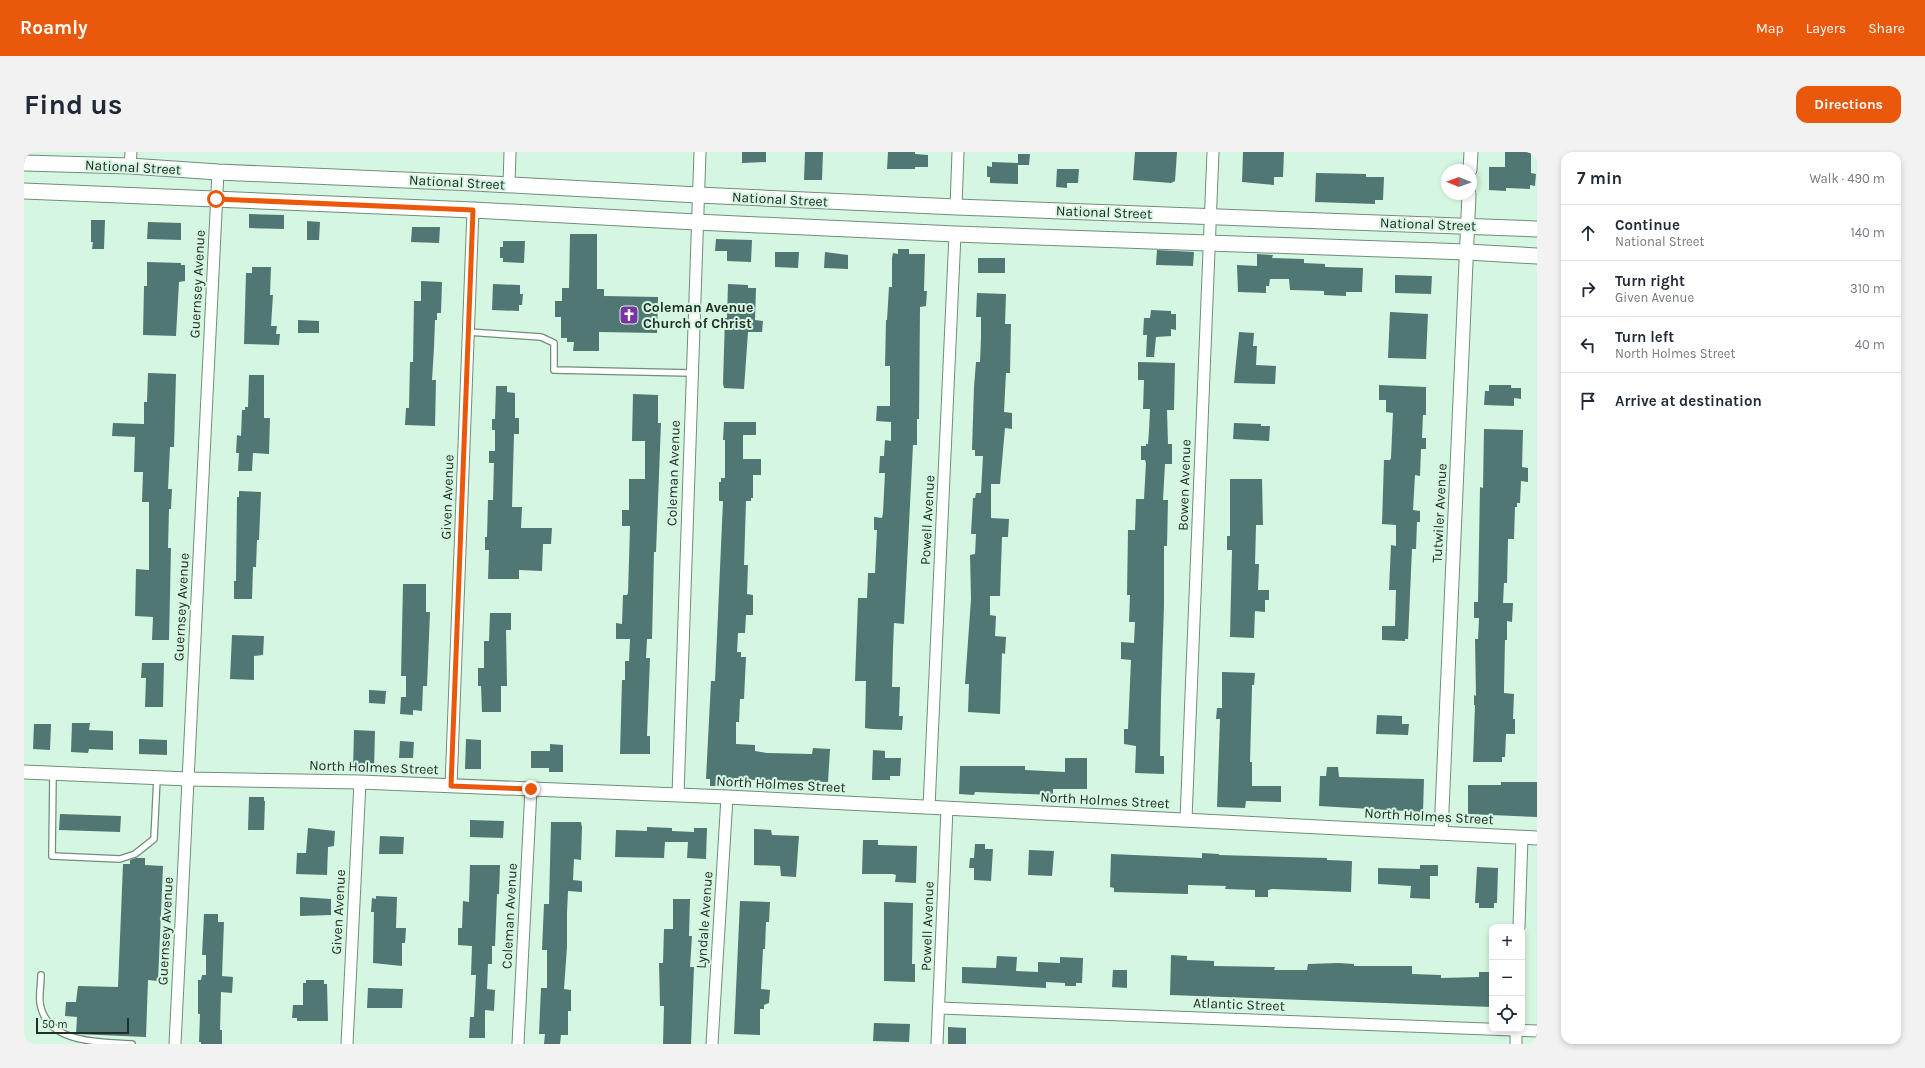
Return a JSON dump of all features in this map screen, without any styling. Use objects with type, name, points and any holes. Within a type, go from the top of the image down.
[{"type":"main road","name":"National Street","points":[[24,163],[130,159],[218,172],[509,184],[698,195],[956,207],[1537,229]]},
{"type":"main road","name":"National Street","points":[[24,191],[473,210],[955,234],[1466,252],[1537,256]]},
{"type":"street","points":[[509,184],[510,152]]},
{"type":"street","name":"Coleman Avenue","points":[[678,795],[696,222],[700,152]]},
{"type":"street","points":[[956,207],[958,152]]},
{"type":"street","name":"Bowen Avenue","points":[[1186,819],[1213,152]]},
{"type":"street","points":[[1470,152],[1470,164]]},
{"type":"street","name":"Guernsey Avenue","points":[[175,1044],[218,172]]},
{"type":"street","name":"Tutwiler Avenue","points":[[1441,832],[1469,200]]},
{"type":"street","name":"Given Avenue","points":[[451,786],[473,210]]},
{"type":"street","name":"Powell Avenue","points":[[929,807],[955,234]]},
{"type":"street","name":"North Holmes Street","points":[[24,772],[188,779],[360,782],[727,797],[1186,819],[1537,838]]},
{"type":"street","name":"Given Avenue","points":[[347,1044],[360,782]]},
{"type":"street","name":"Coleman Avenue","points":[[518,1044],[531,789]]},
{"type":"street","name":"Lyndale Avenue","points":[[712,1044],[727,797]]},
{"type":"street","name":"Powell Avenue","points":[[937,1044],[947,808]]},
{"type":"street","points":[[1520,924],[1522,837]]},
{"type":"street","name":"Atlantic Street","points":[[939,1008],[1489,1029]]},
{"type":"street","name":"Atlantic Street","points":[[1525,1030],[1537,1031]]},
{"type":"street","points":[[1516,1032],[1516,1044]]},
{"type":"lane","points":[[468,332],[541,337],[547,339],[554,343],[554,370],[691,373]]},
{"type":"lane","points":[[53,774],[52,856],[67,857],[120,859],[135,854],[154,839],[157,778]]},
{"type":"lane","points":[[41,975],[40,1003],[48,1021],[62,1034],[79,1041],[132,1044]]},
{"type":"building","points":[[742,152],[766,152],[766,162],[742,163]]},
{"type":"building","points":[[805,152],[823,152],[822,180],[804,180]]},
{"type":"building","points":[[888,152],[915,152],[915,154],[928,155],[928,167],[915,167],[915,169],[887,169]]},
{"type":"building","points":[[1135,152],[1177,152],[1175,181],[1171,183],[1133,180]]},
{"type":"building","points":[[1243,152],[1284,152],[1283,177],[1274,177],[1274,185],[1242,182]]},
{"type":"building","points":[[1505,152],[1531,152],[1531,173],[1536,174],[1535,186],[1530,185],[1530,189],[1506,188],[1506,191],[1489,190],[1489,167],[1505,167]]},
{"type":"building","points":[[1018,154],[1030,154],[1029,165],[1018,165],[1018,184],[990,183],[990,177],[987,177],[987,166],[992,167],[992,162],[1018,163]]},
{"type":"building","points":[[1057,169],[1079,169],[1078,183],[1067,183],[1067,188],[1056,187]]},
{"type":"building","points":[[1316,173],[1366,174],[1366,177],[1384,177],[1383,200],[1375,200],[1375,204],[1315,202]]},
{"type":"building","points":[[249,214],[284,215],[284,229],[249,228]]},
{"type":"building","points":[[91,220],[105,220],[104,249],[92,249],[93,242],[91,242]]},
{"type":"building","points":[[307,221],[320,222],[319,240],[307,240]]},
{"type":"building","points":[[148,222],[181,223],[181,240],[147,239]]},
{"type":"building","points":[[412,227],[440,227],[439,243],[411,242]]},
{"type":"building","points":[[570,234],[597,234],[597,289],[604,289],[604,296],[658,297],[657,333],[599,332],[599,351],[573,351],[574,342],[567,342],[567,338],[561,338],[561,317],[555,317],[555,301],[562,301],[562,288],[569,288]]},
{"type":"building","points":[[716,239],[752,240],[751,262],[727,261],[727,251],[715,251]]},
{"type":"building","points":[[503,241],[525,241],[524,263],[503,262],[503,258],[500,258],[500,247],[503,247]]},
{"type":"building","points":[[898,249],[909,249],[909,254],[925,254],[924,291],[927,291],[926,306],[920,307],[919,419],[917,419],[917,445],[913,445],[904,624],[894,623],[892,687],[900,687],[899,716],[903,716],[902,730],[865,728],[866,681],[855,681],[858,598],[867,598],[868,573],[875,573],[877,530],[874,530],[874,517],[882,518],[885,473],[879,473],[880,456],[884,456],[885,440],[891,441],[891,422],[876,421],[877,406],[890,406],[890,366],[885,366],[886,320],[889,287],[892,287],[892,258],[893,253],[898,254]]},
{"type":"building","points":[[1157,250],[1194,252],[1193,266],[1156,265]]},
{"type":"building","points":[[775,252],[799,252],[798,268],[775,267]]},
{"type":"building","points":[[825,252],[848,255],[848,269],[824,268]]},
{"type":"building","points":[[1257,254],[1273,255],[1272,258],[1304,259],[1304,263],[1325,264],[1325,267],[1363,268],[1362,292],[1346,292],[1346,296],[1324,295],[1324,291],[1290,290],[1289,279],[1270,279],[1269,286],[1266,286],[1266,293],[1238,292],[1237,265],[1257,266]]},
{"type":"building","points":[[978,258],[1005,258],[1005,273],[978,273]]},
{"type":"building","points":[[147,262],[181,263],[181,265],[185,265],[185,281],[179,282],[176,336],[143,335],[144,286],[147,286]]},
{"type":"building","points":[[252,267],[271,267],[270,295],[273,295],[271,326],[277,326],[276,334],[280,334],[279,345],[244,344],[246,273],[252,273]]},
{"type":"building","points":[[1395,275],[1432,276],[1431,294],[1395,293]]},
{"type":"building","points":[[421,281],[442,282],[441,313],[437,313],[437,320],[435,320],[432,380],[436,380],[435,426],[405,425],[406,408],[409,408],[410,362],[413,362],[414,301],[421,301]]},
{"type":"building","points":[[493,284],[520,285],[520,294],[523,294],[522,305],[519,305],[519,311],[492,310]]},
{"type":"building","points":[[728,284],[748,285],[748,288],[756,288],[755,320],[763,321],[762,332],[748,332],[744,389],[724,388],[723,383],[725,318],[727,318]]},
{"type":"building","points":[[977,293],[1006,294],[1005,324],[1011,324],[1010,373],[1006,373],[1004,412],[1012,413],[1012,429],[1005,428],[1000,484],[991,484],[991,518],[1009,519],[1008,537],[1002,537],[1000,596],[990,596],[990,615],[996,616],[995,636],[1006,637],[1005,654],[1002,653],[1000,714],[968,712],[969,684],[965,684],[971,599],[970,555],[975,554],[976,534],[971,534],[973,498],[975,498],[976,493],[981,493],[983,456],[975,456],[975,450],[972,450],[976,362],[980,362],[981,338],[981,317],[976,317]]},
{"type":"building","points":[[1151,310],[1171,311],[1171,314],[1176,314],[1176,330],[1171,329],[1171,336],[1156,337],[1154,357],[1146,357],[1147,335],[1143,335],[1144,318],[1150,318]]},
{"type":"building","points":[[1390,312],[1428,314],[1426,359],[1388,358]]},
{"type":"building","points":[[298,320],[319,321],[319,333],[298,333]]},
{"type":"building","points":[[1239,332],[1254,333],[1253,346],[1257,346],[1256,365],[1276,366],[1275,384],[1234,383]]},
{"type":"building","points":[[1138,362],[1175,363],[1174,410],[1167,410],[1168,444],[1172,444],[1172,464],[1165,464],[1163,500],[1168,500],[1167,546],[1164,546],[1160,756],[1164,756],[1164,774],[1135,773],[1136,746],[1124,744],[1124,729],[1128,729],[1131,660],[1121,659],[1121,642],[1134,643],[1135,622],[1129,622],[1130,595],[1127,595],[1128,530],[1135,530],[1136,499],[1144,499],[1146,463],[1145,460],[1141,460],[1141,446],[1146,446],[1146,444],[1148,444],[1150,409],[1143,409],[1144,380],[1138,380]]},
{"type":"building","points":[[148,373],[176,374],[174,447],[170,447],[168,489],[172,489],[171,509],[169,509],[168,548],[171,548],[169,640],[152,640],[153,617],[135,616],[136,569],[149,570],[149,502],[142,502],[143,472],[134,472],[135,437],[112,436],[113,423],[144,424],[144,402],[147,402]]},
{"type":"building","points":[[249,375],[264,375],[264,418],[270,418],[269,454],[253,453],[252,471],[238,471],[239,453],[236,453],[237,435],[241,436],[242,410],[245,410],[245,407],[248,407]]},
{"type":"building","points":[[1379,385],[1426,387],[1426,415],[1423,415],[1422,438],[1426,438],[1426,449],[1421,449],[1420,476],[1415,475],[1413,510],[1420,511],[1420,522],[1417,522],[1416,549],[1412,549],[1408,639],[1405,639],[1405,641],[1382,640],[1382,626],[1395,626],[1396,590],[1389,590],[1391,545],[1396,546],[1396,525],[1382,524],[1384,460],[1390,460],[1391,458],[1393,413],[1386,412],[1386,400],[1379,400]]},
{"type":"building","points":[[1489,385],[1511,385],[1511,388],[1521,388],[1521,399],[1514,398],[1514,406],[1484,405],[1485,391],[1489,391]]},
{"type":"building","points":[[496,386],[507,386],[507,392],[515,393],[515,418],[519,418],[519,434],[514,434],[512,507],[522,507],[521,528],[552,528],[551,544],[543,544],[542,571],[519,570],[519,579],[488,579],[489,550],[485,550],[485,537],[487,537],[488,500],[493,500],[494,463],[489,463],[489,451],[495,451],[495,430],[492,430],[492,419],[495,419]]},
{"type":"building","points":[[633,394],[658,395],[658,423],[661,423],[656,552],[654,552],[652,639],[647,639],[646,658],[650,658],[647,736],[650,736],[650,754],[620,754],[622,680],[625,680],[625,661],[629,661],[630,639],[616,639],[616,623],[622,624],[623,595],[627,595],[628,593],[630,526],[622,526],[622,510],[629,510],[629,479],[645,479],[645,441],[632,441]]},
{"type":"building","points":[[724,422],[756,422],[756,435],[743,435],[743,459],[761,459],[761,475],[753,475],[753,498],[751,498],[751,501],[746,501],[744,565],[748,565],[747,594],[753,595],[753,615],[746,615],[745,633],[738,633],[737,652],[741,652],[741,657],[746,657],[744,699],[740,699],[739,722],[736,722],[736,744],[755,745],[755,751],[767,753],[812,754],[813,748],[830,749],[828,782],[724,779],[724,786],[710,786],[710,779],[706,779],[711,681],[715,681],[723,501],[719,501],[719,482],[721,482],[721,478],[725,478],[725,440],[723,440]]},
{"type":"building","points":[[1234,423],[1261,424],[1261,426],[1270,426],[1269,441],[1233,439]]},
{"type":"building","points":[[1484,429],[1523,430],[1522,467],[1528,468],[1528,482],[1521,481],[1520,503],[1517,503],[1517,507],[1515,507],[1514,539],[1508,539],[1507,583],[1504,583],[1503,603],[1513,603],[1512,622],[1507,621],[1507,640],[1505,640],[1504,693],[1514,694],[1513,719],[1515,719],[1515,734],[1506,734],[1505,757],[1502,757],[1502,762],[1473,762],[1474,695],[1476,696],[1475,639],[1478,639],[1479,618],[1474,618],[1474,602],[1478,602],[1480,487],[1483,488]]},
{"type":"building","points":[[1230,479],[1262,479],[1263,525],[1256,525],[1255,564],[1259,564],[1258,590],[1269,590],[1269,600],[1265,600],[1265,612],[1255,611],[1254,638],[1230,637],[1232,550],[1227,550],[1227,536],[1230,536]]},
{"type":"building","points":[[239,491],[261,492],[259,540],[257,540],[256,567],[253,567],[252,599],[234,599],[234,581],[236,581],[237,497],[239,497]]},
{"type":"building","points":[[403,584],[426,584],[426,612],[430,612],[427,686],[423,686],[422,711],[413,710],[413,715],[400,714],[401,697],[406,697],[406,676],[401,676]]},
{"type":"building","points":[[490,613],[511,613],[511,630],[506,630],[507,686],[501,686],[501,712],[482,712],[481,686],[478,686],[478,668],[484,668],[484,641],[489,641]]},
{"type":"building","points":[[232,635],[264,636],[263,655],[254,656],[254,680],[230,679]]},
{"type":"building","points":[[142,663],[164,663],[163,707],[145,707],[146,678],[141,678]]},
{"type":"building","points":[[1222,672],[1255,673],[1254,685],[1252,685],[1250,762],[1252,762],[1252,786],[1281,786],[1281,802],[1246,801],[1245,808],[1217,807],[1220,719],[1216,719],[1217,708],[1222,708]]},
{"type":"building","points":[[369,690],[386,691],[385,704],[369,703]]},
{"type":"building","points":[[1377,715],[1402,716],[1402,724],[1409,724],[1408,735],[1376,734]]},
{"type":"building","points":[[72,723],[90,723],[89,730],[113,731],[113,750],[89,749],[88,753],[71,752]]},
{"type":"building","points":[[34,724],[51,724],[50,750],[33,749]]},
{"type":"building","points":[[354,730],[375,731],[374,771],[353,770]]},
{"type":"building","points":[[139,739],[167,740],[167,755],[139,754]]},
{"type":"building","points":[[466,739],[481,740],[481,769],[465,769]]},
{"type":"building","points":[[400,741],[414,742],[413,758],[399,758]]},
{"type":"building","points":[[550,744],[563,745],[563,772],[549,772],[549,768],[531,768],[531,751],[550,751]]},
{"type":"building","points":[[873,750],[885,751],[885,758],[901,758],[900,776],[890,776],[890,780],[872,780]]},
{"type":"building","points":[[1065,758],[1087,758],[1087,789],[1053,789],[1053,795],[975,792],[974,795],[959,794],[960,766],[1025,766],[1025,770],[1065,772]]},
{"type":"building","points":[[1327,767],[1338,767],[1339,777],[1424,779],[1423,812],[1319,806],[1320,776],[1326,776]]},
{"type":"building","points":[[1501,782],[1537,782],[1537,817],[1468,814],[1468,785],[1501,785]]},
{"type":"building","points":[[249,797],[264,797],[264,830],[248,830]]},
{"type":"building","points":[[60,814],[121,816],[120,832],[59,830]]},
{"type":"building","points":[[470,820],[504,821],[503,838],[470,837]]},
{"type":"building","points":[[551,822],[581,822],[582,827],[581,860],[574,859],[573,880],[582,881],[582,892],[568,891],[567,947],[564,989],[571,990],[571,1011],[568,1011],[568,1035],[561,1035],[560,1044],[544,1044],[545,1034],[539,1034],[541,988],[547,988],[547,950],[542,950],[544,904],[549,904]]},
{"type":"building","points":[[647,827],[672,828],[672,831],[694,832],[694,828],[707,828],[706,859],[687,858],[688,842],[665,842],[664,858],[615,857],[616,830],[647,831]]},
{"type":"building","points":[[308,828],[335,831],[334,846],[328,847],[327,875],[296,874],[297,853],[306,853]]},
{"type":"building","points":[[754,829],[771,830],[772,835],[799,836],[796,877],[781,876],[780,866],[754,865]]},
{"type":"building","points":[[380,836],[404,837],[403,854],[379,854]]},
{"type":"building","points":[[863,840],[878,840],[878,845],[917,846],[916,883],[895,882],[896,875],[893,874],[862,874]]},
{"type":"building","points":[[975,844],[985,844],[985,849],[993,849],[991,881],[974,880],[974,868],[969,868],[970,858],[974,858]]},
{"type":"building","points":[[1029,850],[1054,851],[1052,876],[1028,875]]},
{"type":"building","points":[[1202,853],[1219,855],[1327,858],[1327,860],[1352,861],[1351,892],[1272,889],[1268,890],[1268,897],[1255,897],[1255,890],[1225,889],[1226,886],[1188,885],[1188,894],[1114,892],[1114,888],[1110,887],[1111,854],[1202,858]]},
{"type":"building","points":[[145,858],[145,865],[163,866],[158,981],[148,980],[146,1037],[76,1034],[77,1017],[65,1016],[66,1002],[76,1002],[78,986],[118,987],[123,864],[130,864],[130,860]]},
{"type":"building","points":[[470,865],[500,865],[499,894],[497,894],[495,946],[492,946],[492,964],[488,964],[487,989],[495,990],[494,1011],[485,1010],[485,1038],[469,1038],[470,1017],[474,1017],[476,975],[471,975],[472,946],[458,945],[458,928],[462,928],[463,901],[469,902]]},
{"type":"building","points":[[1420,865],[1438,865],[1438,876],[1430,876],[1430,899],[1410,898],[1411,886],[1378,884],[1378,868],[1420,869]]},
{"type":"building","points":[[1477,867],[1498,868],[1497,903],[1494,903],[1494,908],[1479,908],[1479,903],[1475,903]]},
{"type":"building","points":[[376,896],[397,897],[396,928],[406,928],[405,943],[402,943],[402,966],[373,963],[374,912],[371,912],[372,898],[376,899]]},
{"type":"building","points":[[300,897],[331,899],[331,915],[300,916]]},
{"type":"building","points":[[673,899],[690,899],[689,936],[692,936],[690,967],[694,967],[691,1044],[663,1044],[664,1006],[660,1006],[659,963],[663,963],[664,929],[673,929]]},
{"type":"building","points":[[740,901],[770,902],[769,922],[766,922],[765,949],[763,949],[761,989],[770,990],[769,1003],[764,1005],[764,1009],[760,1009],[760,1035],[734,1034]]},
{"type":"building","points":[[884,902],[913,903],[912,964],[915,964],[915,982],[884,981]]},
{"type":"building","points":[[204,914],[218,914],[218,922],[224,922],[222,976],[233,977],[232,993],[221,992],[220,1030],[222,1030],[222,1044],[201,1044],[201,1042],[199,1042],[200,1014],[198,1014],[198,980],[201,980],[202,975],[206,975],[206,955],[202,955]]},
{"type":"building","points":[[1171,955],[1187,956],[1187,960],[1214,961],[1214,966],[1275,967],[1274,970],[1307,970],[1308,964],[1338,963],[1354,964],[1354,966],[1412,966],[1412,974],[1441,975],[1441,978],[1479,977],[1479,972],[1489,972],[1489,1007],[1170,995]]},
{"type":"building","points":[[997,956],[1017,957],[1016,971],[1038,972],[1038,962],[1060,963],[1060,957],[1083,958],[1082,983],[1076,983],[1076,986],[1065,986],[1065,983],[1046,982],[1046,988],[962,983],[962,967],[996,968]]},
{"type":"building","points":[[1113,970],[1127,970],[1127,988],[1112,987]]},
{"type":"building","points":[[306,980],[324,980],[324,984],[327,984],[328,1021],[297,1021],[297,1018],[292,1018],[293,1005],[303,1005],[303,983],[306,983]]},
{"type":"building","points":[[368,988],[403,989],[402,1008],[367,1008]]},
{"type":"building","points":[[874,1023],[910,1024],[909,1042],[873,1041]]},
{"type":"building","points":[[948,1027],[966,1028],[966,1044],[948,1044]]},
{"type":"place","name":"Coleman Avenue Church of Christ","points":[[629,315]]},
{"type":"route","points":[[216,199],[473,210],[451,786],[531,789]]}]
